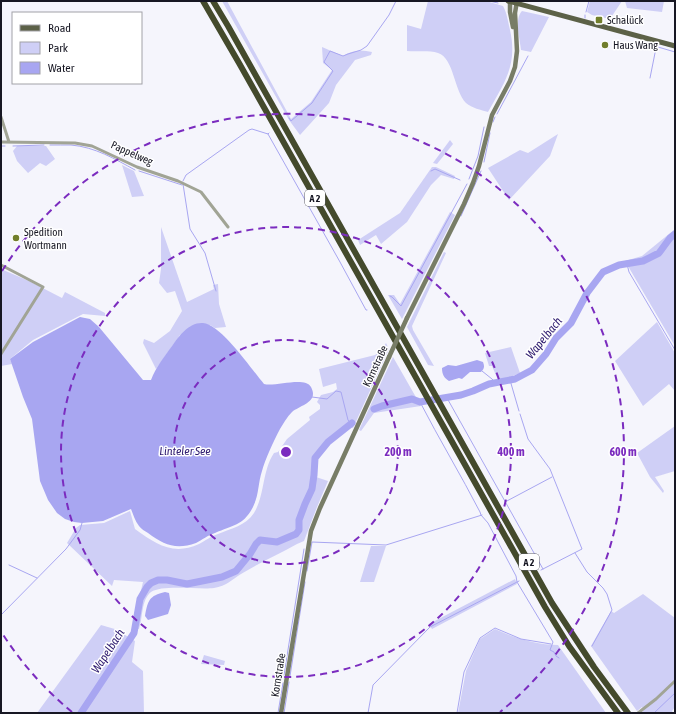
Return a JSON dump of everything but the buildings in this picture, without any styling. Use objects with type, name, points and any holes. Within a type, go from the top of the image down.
[{"type":"highway","name":"A 2","points":[[203,1],[545,607],[569,646],[618,713]]},
{"type":"highway","name":"A 2","points":[[213,1],[236,39],[552,603],[594,667],[628,713]]},
{"type":"main road","points":[[510,1],[675,46]]},
{"type":"street","name":"Kornstraße","points":[[510,1],[510,12],[516,38]]},
{"type":"street","name":"Kornstraße","points":[[281,713],[311,531],[320,508],[407,318],[473,183],[479,166],[492,115],[510,81],[515,67],[517,51],[515,23],[517,2]]},
{"type":"street","points":[[1,117],[9,142]]},
{"type":"street","name":"Pappelweg","points":[[1,142],[76,143],[103,150],[137,167],[178,181],[201,192],[228,227]]},
{"type":"street","points":[[1,265],[43,287],[1,354]]},
{"type":"street","points":[[638,713],[675,681]]},
{"type":"green space","points":[[222,1],[227,1],[291,119],[311,102],[332,70],[323,63],[322,47],[343,56],[360,51],[372,52],[371,55],[355,60],[336,85],[329,103],[300,135],[289,120]]},
{"type":"green space","points":[[428,1],[486,1],[503,6],[506,12],[512,42],[511,64],[504,83],[488,112],[474,108],[466,103],[459,91],[451,68],[443,56],[438,53],[431,52],[407,51],[407,25],[421,29]]},
{"type":"green space","points":[[590,1],[622,1],[610,19],[592,15],[587,12]]},
{"type":"green space","points":[[625,1],[664,1],[662,12],[627,8]]},
{"type":"green space","points":[[522,11],[549,17],[531,52],[521,50],[518,19]]},
{"type":"green space","points":[[558,134],[550,156],[509,200],[488,168],[520,150],[528,153]]},
{"type":"green space","points":[[450,140],[453,144],[437,164],[433,163]]},
{"type":"green space","points":[[17,146],[46,146],[55,159],[46,166],[40,163],[28,173],[17,161],[13,151]]},
{"type":"green space","points":[[122,165],[134,171],[144,196],[132,197]]},
{"type":"green space","points":[[432,167],[436,167],[455,176],[454,179],[441,175],[431,185],[407,222],[381,244],[376,235],[360,245],[358,240],[400,213]]},
{"type":"green space","points":[[450,212],[455,215],[402,319],[388,295],[394,295],[400,304]]},
{"type":"green space","points":[[161,227],[187,302],[214,289],[213,285],[218,284],[219,304],[226,327],[215,328],[210,325],[180,335],[156,369],[143,343],[144,339],[154,343],[170,331],[182,311],[175,291],[167,293],[159,283],[161,269]]},
{"type":"green space","points":[[675,229],[675,346],[625,261],[642,256]]},
{"type":"green space","points":[[444,252],[446,253],[412,326],[434,366],[428,365],[407,327]]},
{"type":"green space","points":[[1,269],[62,298],[65,292],[105,313],[105,316],[83,314],[33,340],[10,359],[12,364],[1,366]]},
{"type":"green space","points":[[657,322],[675,353],[675,391],[669,384],[643,406],[615,361]]},
{"type":"green space","points":[[386,343],[389,349],[353,428],[350,427],[330,442],[317,460],[316,477],[328,481],[304,541],[255,566],[222,586],[214,588],[164,588],[151,592],[145,600],[139,629],[132,628],[143,582],[114,580],[112,586],[67,543],[76,528],[80,525],[104,523],[130,511],[135,529],[158,544],[165,547],[181,549],[199,544],[213,536],[242,524],[247,521],[258,506],[267,467],[274,453],[278,452],[287,439],[310,420],[309,417],[320,409],[320,405],[317,402],[321,395],[333,392],[337,389],[336,383],[323,387],[319,369],[375,355],[381,351]]},
{"type":"green space","points":[[511,347],[520,373],[498,380],[492,366],[489,366],[485,353]]},
{"type":"green space","points":[[393,357],[421,406],[374,413],[361,431],[359,430]]},
{"type":"green space","points":[[675,426],[675,471],[655,477],[664,491],[663,493],[650,477],[637,453]]},
{"type":"green space","points":[[371,546],[386,546],[374,582],[360,582]]},
{"type":"green space","points":[[515,579],[517,584],[432,629],[429,624]]},
{"type":"green space","points":[[643,594],[675,618],[675,707],[672,711],[673,713],[641,713],[644,710],[642,707],[637,711],[591,646],[611,611],[614,613]]},
{"type":"green space","points":[[101,625],[125,632],[125,635],[135,641],[132,662],[143,671],[144,713],[37,713]]},
{"type":"green space","points":[[495,629],[526,640],[542,644],[558,645],[606,713],[458,713],[466,671],[480,639]]},
{"type":"green space","points":[[204,655],[225,661],[224,665],[201,664]]},
{"type":"water","name":"Linteler See","points":[[80,317],[90,319],[99,327],[143,380],[151,380],[163,358],[185,330],[198,323],[203,323],[210,325],[227,339],[264,384],[269,385],[303,382],[311,387],[313,396],[311,400],[292,412],[285,420],[263,466],[253,507],[245,518],[237,524],[210,535],[196,543],[176,546],[159,541],[142,529],[136,522],[131,509],[103,521],[82,523],[65,519],[57,513],[48,500],[40,481],[32,419],[10,359],[33,342]]},
{"type":"water","points":[[477,360],[483,362],[483,370],[481,372],[470,372],[462,379],[459,378],[449,381],[442,372],[442,368],[448,365],[456,366]]},
{"type":"water","points":[[165,592],[169,593],[171,605],[168,614],[148,620],[145,616],[148,602],[152,597]]},
{"type":"waterway","points":[[289,118],[291,121],[312,103],[333,71],[324,62],[330,51],[343,56],[361,50],[367,46],[389,15],[396,1]]},
{"type":"waterway","points":[[489,1],[498,3]]},
{"type":"waterway","points":[[586,12],[589,1]]},
{"type":"waterway","points":[[650,78],[656,48],[658,47],[675,52]]},
{"type":"waterway","points":[[497,114],[528,56]]},
{"type":"waterway","points":[[493,122],[495,117]]},
{"type":"waterway","points":[[469,179],[478,156],[484,127]]},
{"type":"waterway","points":[[183,181],[186,175],[249,130],[252,129],[268,134],[269,133]]},
{"type":"waterway","points":[[484,162],[490,133]]},
{"type":"waterway","points":[[268,134],[367,310]]},
{"type":"waterway","points":[[13,146],[44,145]]},
{"type":"waterway","points":[[50,145],[71,145],[88,148],[104,154],[135,170]]},
{"type":"waterway","points":[[431,171],[435,169],[460,180]]},
{"type":"waterway","points":[[139,171],[182,185]]},
{"type":"waterway","points":[[461,216],[481,171]]},
{"type":"waterway","points":[[183,184],[190,229],[205,253],[216,291]]},
{"type":"waterway","points":[[390,296],[401,306],[467,184]]},
{"type":"waterway","name":"Wapelbach","points":[[374,409],[412,399],[420,402],[461,395],[489,384],[515,379],[532,370],[546,354],[556,338],[571,323],[587,293],[603,272],[619,265],[643,261],[659,253],[670,238],[675,234]]},
{"type":"waterway","points":[[627,264],[629,272],[675,350]]},
{"type":"waterway","points":[[482,371],[495,382]]},
{"type":"waterway","points":[[510,380],[519,411]]},
{"type":"waterway","points":[[312,397],[327,399],[336,391],[341,392],[348,420],[351,424]]},
{"type":"waterway","points":[[447,398],[543,569]]},
{"type":"waterway","points":[[420,402],[481,515],[488,523],[516,576],[517,582],[553,642],[550,650],[559,658]]},
{"type":"waterway","points":[[520,414],[528,439],[550,469],[582,549],[541,570]]},
{"type":"waterway","name":"Wapelbach","points":[[81,713],[134,633],[140,599],[147,587],[151,583],[158,580],[167,580],[187,584],[222,577],[236,571],[260,540],[277,542],[296,534],[299,530],[299,520],[312,489],[315,458],[328,442],[352,423]]},
{"type":"waterway","points":[[505,502],[552,477]]},
{"type":"waterway","points":[[307,571],[312,542],[386,545],[482,515]]},
{"type":"waterway","points":[[1,615],[66,549],[80,530],[82,523]]},
{"type":"waterway","points":[[284,675],[304,549]]},
{"type":"waterway","points":[[575,553],[587,572],[607,594],[612,610],[592,646]]},
{"type":"waterway","points":[[9,565],[37,578]]},
{"type":"waterway","points":[[368,713],[373,685],[430,627],[519,581]]},
{"type":"waterway","points":[[290,676],[305,582]]},
{"type":"waterway","points":[[457,713],[464,672],[480,638],[495,628],[521,639],[551,644]]},
{"type":"waterway","points":[[284,713],[289,682]]},
{"type":"waterway","points":[[278,713],[283,683]]},
{"type":"waterway","points":[[654,713],[675,693]]},
{"type":"place","name":"Schalück","points":[[599,20]]},
{"type":"place","name":"Haus Wang","points":[[605,45]]},
{"type":"place","name":"Spedition Wortmann","points":[[16,238]]}]
